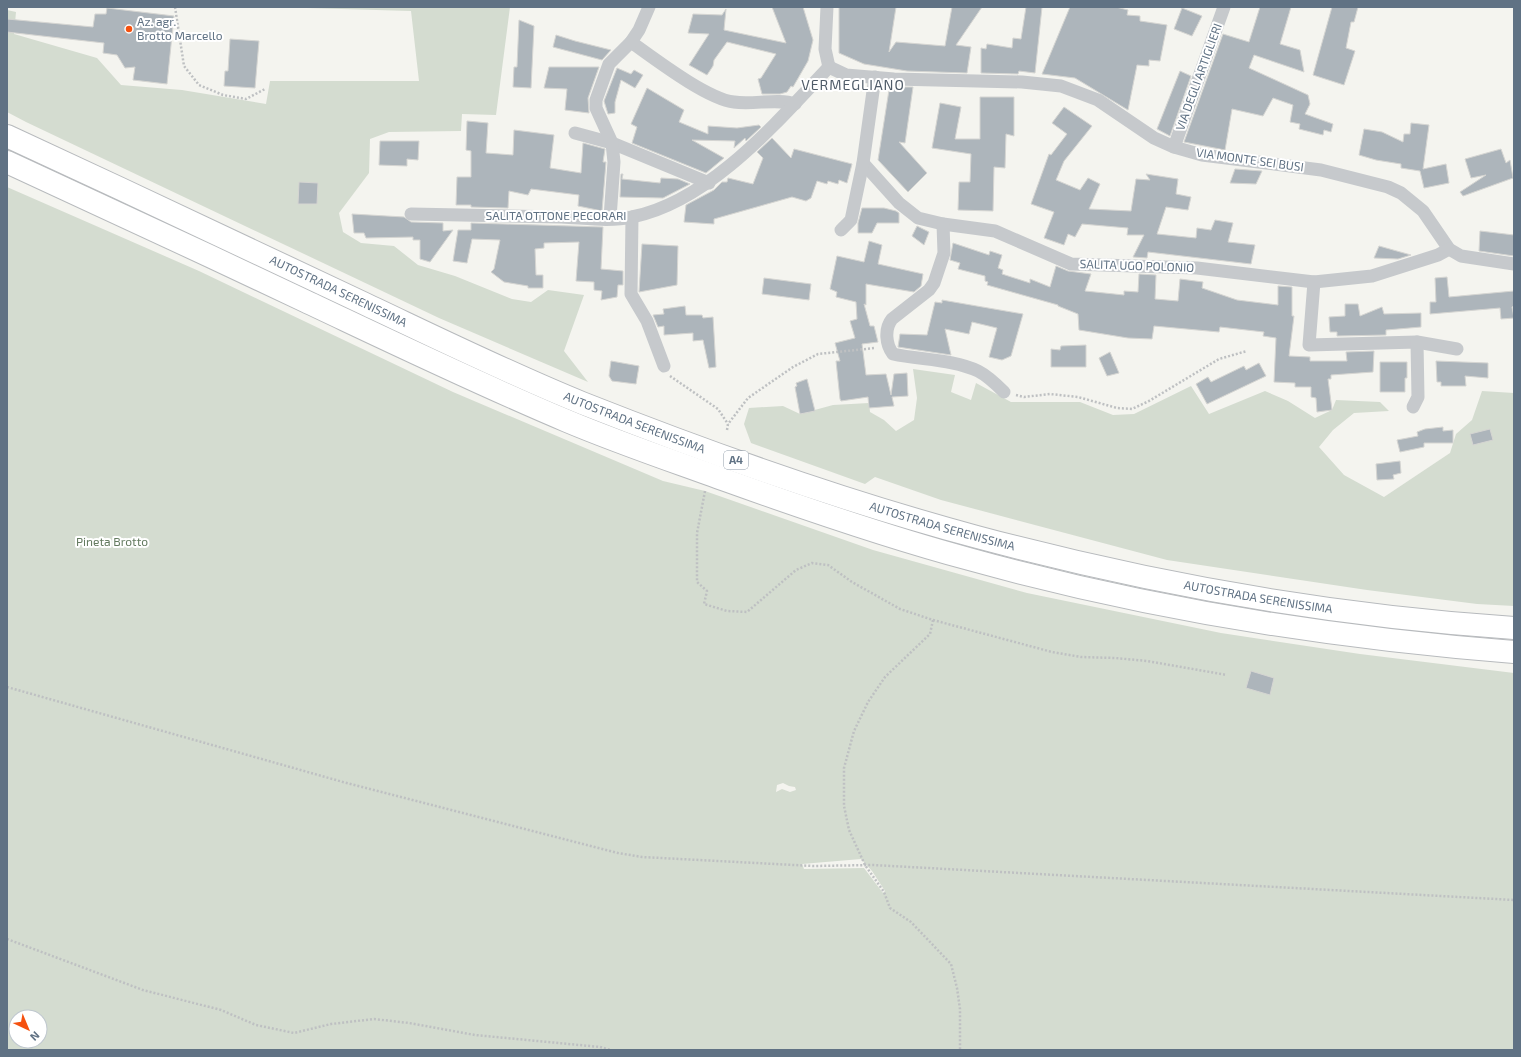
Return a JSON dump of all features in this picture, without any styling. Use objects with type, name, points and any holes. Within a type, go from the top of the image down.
[{"type":"highway","name":"AUTOSTRADA SERENISSIMA","points":[[7,136],[468,353],[578,401],[687,443],[878,508],[976,537],[1072,561],[1172,582],[1272,600],[1370,614],[1514,628]]},
{"type":"highway","name":"AUTOSTRADA SERENISSIMA","points":[[7,162],[460,374],[571,423],[736,484],[872,530],[977,561],[1067,584],[1167,605],[1366,637],[1514,652]]},
{"type":"street","points":[[610,218],[614,162],[612,143],[596,108],[596,100],[609,64],[631,42],[639,30],[649,7]]},
{"type":"street","points":[[827,7],[825,49],[829,67]]},
{"type":"street","name":"VIA DEGLI ARTIGLIERI","points":[[1174,147],[1224,7]]},
{"type":"street","points":[[631,42],[713,96],[732,102],[751,104],[800,99]]},
{"type":"street","name":"VIA MONTE SEI BUSI","points":[[829,67],[846,75],[1022,82],[1061,86],[1098,100],[1154,138],[1174,147],[1202,155],[1321,170],[1388,187],[1401,193],[1423,211],[1449,249]]},
{"type":"street","name":"SALITA OTTONE PECORARI","points":[[411,214],[610,218],[632,217],[674,204],[709,183],[800,99],[829,67]]},
{"type":"street","points":[[841,230],[851,220],[863,163],[875,77]]},
{"type":"street","points":[[575,133],[612,143],[709,183]]},
{"type":"street","name":"SALITA UGO POLONIO","points":[[863,163],[899,202],[918,218],[943,224],[995,231],[1071,264],[1197,268],[1314,282],[1372,276],[1438,255],[1449,249]]},
{"type":"street","points":[[632,217],[631,294],[647,321],[664,366]]},
{"type":"street","points":[[943,224],[944,253],[934,283],[929,290],[892,319],[888,324],[888,347],[893,354],[949,363],[977,370],[989,378],[1004,392]]},
{"type":"street","points":[[1449,249],[1461,256],[1514,264]]},
{"type":"street","points":[[1314,282],[1309,345],[1417,342],[1457,349]]},
{"type":"street","points":[[1413,407],[1418,397],[1417,342]]},
{"type":"path","points":[[175,7],[184,66],[198,85],[223,95],[246,99],[265,89]]},
{"type":"path","points":[[726,430],[728,424],[748,398],[793,367],[818,354],[888,347]]},
{"type":"path","points":[[1004,392],[1024,397],[1050,394],[1078,397],[1117,408],[1132,408],[1150,401],[1219,359],[1247,351]]},
{"type":"path","points":[[664,366],[671,377],[718,409],[728,424]]},
{"type":"path","points":[[705,491],[697,532],[697,582],[707,591],[704,604],[727,611],[747,612],[796,570],[812,563],[828,565],[852,582],[900,609],[933,620],[1052,652],[1081,657],[1147,661],[1227,675]]},
{"type":"path","points":[[933,620],[930,634],[885,677],[868,702],[854,731],[844,768],[844,806],[849,830],[865,865],[884,892],[890,908],[912,922],[951,964],[960,1009],[960,1050]]},
{"type":"path","points":[[7,687],[343,782],[618,853],[642,857],[813,866],[865,865],[1514,900]]},
{"type":"path","points":[[7,939],[143,990],[221,1010],[256,1025],[294,1033],[332,1024],[374,1019],[409,1023],[475,1035],[600,1047],[611,1050]]},
{"type":"green space","points":[[272,7],[510,7],[496,115],[462,114],[461,131],[389,132],[370,139],[369,173],[339,213],[343,232],[361,243],[394,246],[418,265],[455,276],[512,299],[531,302],[548,290],[584,295],[564,351],[588,382],[439,318],[7,112],[7,10],[16,12],[14,34],[97,58],[121,85],[182,90],[266,104],[270,81],[419,81],[411,11]]},
{"type":"green space","name":"Pineta Brotto","points":[[7,187],[199,271],[453,392],[663,481],[705,491],[873,550],[1027,593],[1221,633],[1360,654],[1514,673],[1514,1050],[7,1050]],"holes":[[[783,783],[795,787],[796,790],[790,792],[782,789],[776,792],[777,785]],[[861,859],[872,871],[885,891],[883,893],[864,868],[804,869],[802,864]]]},
{"type":"green space","points":[[913,369],[955,375],[951,392],[971,400],[976,383],[1011,402],[1080,402],[1113,415],[1134,414],[1191,386],[1209,414],[1265,391],[1288,401],[1315,418],[1332,410],[1336,400],[1380,402],[1389,411],[1354,413],[1333,430],[1319,447],[1344,475],[1384,497],[1450,453],[1456,434],[1472,420],[1482,391],[1514,393],[1514,606],[1477,604],[1367,590],[1167,560],[941,500],[875,477],[865,484],[751,443],[744,424],[749,408],[783,406],[800,414],[833,405],[869,403],[870,412],[884,420],[896,431],[914,420],[917,398]]},
{"type":"building","points":[[772,7],[803,7],[813,40],[808,61],[793,87],[791,86],[787,92],[780,94],[762,94],[758,79],[761,78],[776,54],[727,42],[714,60],[713,66],[707,75],[689,65],[709,34],[688,33],[693,14],[722,15],[726,9],[724,30],[786,43]]},
{"type":"building","points":[[839,7],[896,7],[889,52],[896,42],[945,46],[952,7],[982,7],[956,45],[971,47],[967,73],[907,71],[864,64],[839,53]]},
{"type":"building","points":[[1026,7],[1042,7],[1035,73],[1019,71],[1018,74],[981,73],[981,48],[986,49],[987,44],[1012,48],[1013,38],[1021,39]]},
{"type":"building","points":[[1070,7],[1116,7],[1128,10],[1127,15],[1140,16],[1140,21],[1167,25],[1160,61],[1149,60],[1149,66],[1137,65],[1128,110],[1075,78],[1042,74]]},
{"type":"building","points":[[1260,7],[1291,7],[1280,44],[1300,50],[1304,72],[1254,55],[1249,68],[1308,95],[1310,104],[1305,114],[1333,124],[1331,132],[1324,130],[1323,135],[1299,129],[1300,124],[1290,122],[1293,105],[1273,98],[1263,116],[1232,109],[1225,150],[1184,142],[1223,34],[1249,42]]},
{"type":"building","points":[[1332,7],[1358,7],[1354,22],[1351,22],[1346,48],[1355,51],[1344,85],[1313,75]]},
{"type":"building","points":[[107,8],[174,16],[167,84],[133,80],[135,67],[125,68],[117,55],[103,53],[104,43],[7,32],[7,19],[93,27],[95,14],[106,14]]},
{"type":"building","points":[[1182,8],[1202,16],[1192,36],[1174,29]]},
{"type":"building","points":[[519,20],[534,26],[531,88],[513,87],[514,67],[517,67]]},
{"type":"building","points":[[556,35],[611,50],[602,60],[553,47]]},
{"type":"building","points":[[230,39],[259,41],[255,88],[224,86],[225,71],[228,71]]},
{"type":"building","points":[[549,67],[599,67],[588,98],[589,113],[565,110],[567,89],[544,88]]},
{"type":"building","points":[[617,68],[631,74],[634,70],[643,75],[635,88],[621,80],[615,102],[615,113],[608,114],[604,101]]},
{"type":"building","points":[[1180,71],[1191,76],[1170,136],[1157,129]]},
{"type":"building","points":[[893,87],[913,87],[905,143],[899,142],[927,173],[908,192],[878,160],[889,90]]},
{"type":"building","points":[[647,88],[684,110],[679,122],[708,134],[708,126],[737,128],[759,125],[761,127],[746,141],[745,138],[734,148],[735,141],[692,140],[724,158],[706,173],[632,143],[637,127],[631,124]]},
{"type":"building","points":[[980,97],[1014,97],[1014,136],[1006,134],[1005,168],[994,167],[993,211],[958,210],[959,182],[970,182],[971,154],[932,148],[940,103],[961,107],[955,139],[980,139]]},
{"type":"building","points":[[1064,107],[1092,126],[1064,161],[1056,180],[1080,190],[1088,178],[1100,184],[1089,209],[1131,211],[1136,179],[1150,180],[1146,174],[1178,179],[1176,194],[1191,197],[1188,210],[1166,207],[1157,234],[1196,238],[1197,228],[1211,230],[1215,220],[1233,223],[1228,242],[1255,245],[1251,264],[1148,252],[1147,258],[1133,257],[1144,235],[1127,235],[1128,228],[1082,224],[1075,237],[1068,234],[1064,245],[1044,238],[1054,212],[1031,204],[1049,154],[1051,155],[1067,134],[1052,123]]},
{"type":"building","points":[[467,121],[488,123],[486,153],[513,155],[514,130],[554,135],[550,168],[581,173],[583,143],[605,149],[603,162],[606,162],[602,211],[578,206],[579,195],[531,189],[528,195],[509,191],[508,208],[456,205],[457,177],[471,177],[471,151],[466,150]]},
{"type":"building","points":[[1411,123],[1429,125],[1423,169],[1446,164],[1449,183],[1424,188],[1420,171],[1401,168],[1401,164],[1376,160],[1359,155],[1364,129],[1382,132],[1403,142],[1404,134],[1410,134]]},
{"type":"building","points":[[772,138],[791,158],[794,149],[852,164],[847,183],[839,180],[838,184],[828,181],[827,184],[817,181],[811,198],[806,201],[792,197],[714,219],[714,224],[684,222],[686,205],[714,190],[722,182],[727,182],[728,178],[753,184],[763,158],[757,152]]},
{"type":"building","points":[[380,141],[419,141],[418,160],[407,159],[407,166],[379,165]]},
{"type":"building","points":[[1501,149],[1506,163],[1510,160],[1513,178],[1463,196],[1460,192],[1486,175],[1471,178],[1465,159]]},
{"type":"building","points":[[1235,169],[1262,171],[1256,184],[1230,183]]},
{"type":"building","points":[[621,174],[623,174],[622,179],[660,183],[661,178],[678,179],[690,184],[663,198],[620,197]]},
{"type":"building","points":[[299,182],[318,183],[317,204],[298,204]]},
{"type":"building","points":[[862,208],[884,208],[896,211],[899,213],[899,223],[877,223],[872,233],[858,233],[858,223]]},
{"type":"building","points":[[352,214],[404,217],[411,222],[443,223],[443,231],[453,230],[430,262],[420,259],[420,240],[413,240],[413,237],[366,238],[364,233],[354,233]]},
{"type":"building","points":[[471,223],[603,227],[601,269],[623,271],[623,285],[618,285],[617,297],[601,300],[602,291],[594,290],[594,282],[576,281],[579,242],[544,243],[544,248],[535,249],[536,275],[543,275],[543,288],[528,288],[528,286],[504,282],[491,272],[494,269],[500,240],[472,239],[467,263],[453,261],[458,230],[471,230]]},
{"type":"building","points":[[917,226],[929,232],[924,245],[912,236]]},
{"type":"building","points":[[1480,231],[1514,235],[1514,256],[1479,251]]},
{"type":"building","points":[[869,241],[882,245],[878,264],[923,274],[921,286],[914,292],[866,284],[866,305],[864,304],[870,326],[874,326],[878,342],[862,344],[866,375],[886,374],[891,395],[894,374],[907,373],[908,396],[892,397],[894,406],[869,408],[868,397],[841,401],[840,399],[836,361],[840,361],[835,343],[855,338],[850,321],[857,319],[856,302],[836,297],[837,292],[830,289],[837,256],[864,262]]},
{"type":"building","points":[[953,243],[989,255],[990,251],[1002,255],[998,268],[1003,270],[1002,274],[1030,283],[1030,279],[1050,287],[1056,266],[1068,271],[1091,274],[1085,291],[1124,295],[1124,291],[1138,292],[1139,274],[1156,275],[1155,299],[1178,301],[1180,279],[1203,282],[1202,288],[1237,300],[1278,305],[1278,286],[1292,287],[1292,316],[1294,316],[1289,356],[1310,357],[1310,361],[1347,361],[1346,352],[1374,351],[1373,372],[1331,375],[1331,379],[1328,379],[1332,410],[1317,412],[1316,398],[1311,397],[1311,387],[1295,387],[1295,383],[1274,382],[1276,338],[1263,336],[1264,332],[1220,327],[1219,332],[1154,326],[1152,339],[1128,338],[1079,330],[1078,314],[1058,305],[987,285],[988,282],[985,281],[985,276],[958,269],[960,263],[950,260]]},
{"type":"building","points":[[642,244],[678,246],[677,285],[639,292]]},
{"type":"building","points":[[1379,246],[1411,255],[1398,259],[1374,258]]},
{"type":"building","points":[[1447,277],[1449,297],[1514,291],[1514,306],[1512,307],[1514,318],[1501,319],[1500,308],[1430,314],[1430,302],[1436,302],[1435,278]]},
{"type":"building","points":[[764,278],[811,284],[809,300],[762,294]]},
{"type":"building","points":[[942,300],[1023,314],[1011,356],[1002,360],[989,357],[997,328],[972,322],[969,334],[945,329],[951,355],[898,347],[900,334],[927,335],[935,302],[942,303]]},
{"type":"building","points":[[1345,304],[1358,304],[1360,316],[1382,307],[1384,314],[1421,313],[1421,327],[1386,330],[1386,335],[1337,336],[1337,332],[1330,332],[1329,317],[1345,316]]},
{"type":"building","points":[[685,306],[686,315],[702,315],[703,318],[713,317],[716,367],[709,368],[703,340],[693,341],[693,333],[664,335],[664,326],[658,327],[653,315],[664,314],[663,309]]},
{"type":"building","points":[[1086,345],[1086,367],[1051,367],[1051,349],[1060,350],[1061,346]]},
{"type":"building","points":[[1110,352],[1119,373],[1107,376],[1099,358]]},
{"type":"building","points":[[611,361],[639,366],[636,384],[612,381],[609,376]]},
{"type":"building","points":[[1436,361],[1488,363],[1488,378],[1465,376],[1466,386],[1441,386],[1441,382],[1437,382]]},
{"type":"building","points":[[1380,362],[1407,362],[1405,392],[1380,392]]},
{"type":"building","points":[[1259,363],[1266,376],[1207,404],[1196,384],[1208,377],[1211,382],[1244,366],[1246,370]]},
{"type":"building","points":[[807,379],[815,411],[800,414],[795,387],[797,386],[796,383]]},
{"type":"building","points":[[1443,427],[1443,431],[1453,430],[1453,443],[1424,443],[1424,447],[1400,452],[1397,440],[1418,436],[1417,432],[1425,429]]},
{"type":"building","points":[[1490,429],[1493,440],[1473,445],[1470,434]]},
{"type":"building","points":[[1400,461],[1401,473],[1393,475],[1394,479],[1377,480],[1376,464]]},
{"type":"building","points":[[1251,671],[1274,678],[1270,695],[1246,688]]},
{"type":"place","name":"Az. agr. Brotto Marcello","points":[[129,29]]},
{"type":"district","name":"VERMEGLIANO","points":[[853,85]]}]
